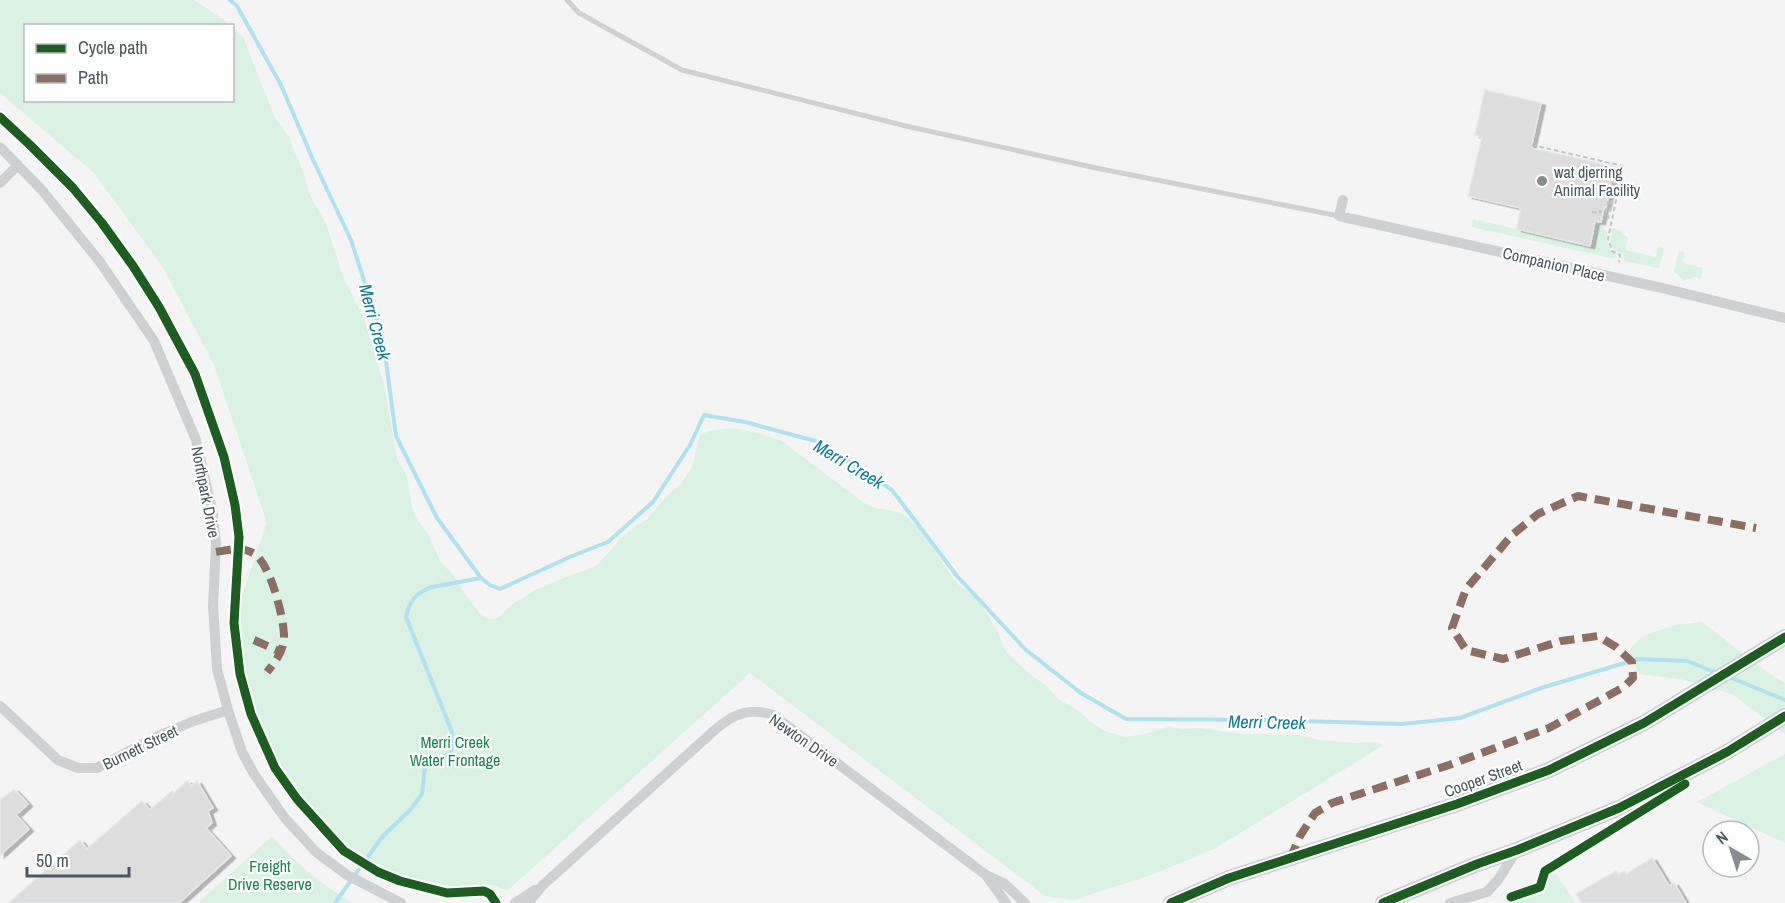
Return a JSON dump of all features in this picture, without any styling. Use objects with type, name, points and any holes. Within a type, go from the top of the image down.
[{"type":"main road","name":"Cooper Street","points":[[1172,903],[1229,878],[1457,804],[1549,770],[1644,723],[1785,637]]},
{"type":"main road","points":[[1383,903],[1619,808],[1727,752],[1785,716]]},
{"type":"street","name":"Northpark Drive","points":[[0,147],[41,189],[100,262],[154,341],[196,440],[213,514],[216,544],[213,606],[217,669],[242,752],[266,793],[300,836],[347,875],[397,902]]},
{"type":"street","points":[[0,183],[18,165]]},
{"type":"street","points":[[1339,216],[1343,200]]},
{"type":"street","name":"Companion Place","points":[[1339,216],[1662,288],[1785,318]]},
{"type":"street","name":"Burnett Street","points":[[0,706],[58,760],[78,768],[97,768],[158,736],[228,710]]},
{"type":"street","name":"Newton Drive","points":[[528,903],[543,885],[717,728],[730,717],[745,711],[765,712],[773,715],[986,875],[1005,884],[1024,903]]},
{"type":"street","points":[[1450,903],[1487,891],[1498,880],[1517,850]]},
{"type":"street","name":"Newton Drive","points":[[986,875],[1006,903]]},
{"type":"street","name":"Newton Drive","points":[[515,903],[543,885]]},
{"type":"lane","points":[[567,0],[579,13],[682,70],[906,126],[1096,168],[1339,216]]},
{"type":"lane","points":[[573,0],[579,13]]},
{"type":"path","points":[[1532,145],[1623,166],[1608,243],[1612,251],[1620,255],[1618,262]]},
{"type":"path","points":[[1592,212],[1606,212],[1612,183],[1616,183],[1608,218]]},
{"type":"path","points":[[1602,216],[1612,219]]},
{"type":"green space","name":"Merri Creek Water Frontage","points":[[0,0],[194,0],[229,24],[24,24],[24,102],[234,102],[234,28],[243,37],[275,118],[290,138],[309,193],[326,224],[344,279],[364,319],[384,385],[397,459],[407,477],[415,516],[429,536],[440,561],[454,576],[481,615],[488,619],[500,616],[514,603],[535,590],[598,564],[625,534],[647,519],[681,484],[692,467],[700,435],[709,431],[732,428],[759,433],[782,441],[866,504],[898,512],[910,520],[958,584],[977,597],[1008,654],[1033,677],[1046,685],[1058,699],[1078,710],[1092,723],[1107,732],[1126,737],[1168,727],[1200,728],[1242,734],[1298,735],[1319,740],[1373,742],[1384,745],[1214,849],[1151,875],[1074,900],[1045,896],[750,673],[507,891],[493,885],[454,887],[421,883],[378,865],[351,848],[305,805],[287,781],[270,750],[253,707],[242,661],[239,604],[267,523],[214,365],[162,266],[94,173],[0,93]]},
{"type":"green space","points":[[1473,219],[1593,247],[1599,223],[1604,224],[1608,247],[1617,256],[1614,259],[1472,227]]},
{"type":"green space","points":[[1612,228],[1623,231],[1628,238],[1625,250],[1656,257],[1658,246],[1664,248],[1659,268],[1624,261],[1623,254],[1615,251],[1610,245]]},
{"type":"green space","points":[[1679,251],[1685,252],[1683,263],[1703,268],[1701,279],[1695,277],[1684,280],[1674,272]]},
{"type":"green space","points":[[1702,622],[1785,683],[1785,734],[1732,694],[1680,679],[1639,674],[1629,651],[1642,636],[1675,625]]},
{"type":"green space","points":[[1785,754],[1785,843],[1761,832],[1761,819],[1733,819],[1697,802]]},
{"type":"green space","name":"Freight Drive Reserve","points":[[272,836],[310,873],[353,903],[198,903]]},
{"type":"green space","points":[[1556,873],[1575,903],[1518,903],[1510,890]]},
{"type":"building","name":"wat djerring Animal Facility","points":[[1485,90],[1541,103],[1531,148],[1615,167],[1606,208],[1604,207],[1601,222],[1595,221],[1590,246],[1517,229],[1521,208],[1468,196],[1482,137],[1475,135]]},
{"type":"building","points":[[187,781],[192,786],[197,781],[213,808],[208,811],[212,823],[206,828],[231,856],[179,903],[9,903],[80,840],[87,849],[142,801],[150,810]]},
{"type":"building","points":[[14,789],[28,804],[16,815],[29,829],[0,855],[0,801]]},
{"type":"building","points":[[1652,858],[1669,886],[1674,883],[1686,903],[1582,903],[1576,894],[1616,871],[1618,875],[1625,871],[1626,874]]},
{"type":"waterway","name":"Merri Creek","points":[[230,0],[237,6],[281,85],[351,240],[383,339],[396,436],[437,518],[481,578],[490,585],[500,589],[608,542],[653,502],[690,445],[704,415],[745,422],[819,442],[892,490],[957,576],[1026,650],[1081,693],[1126,719],[1402,724],[1460,718],[1541,688],[1638,659],[1687,661],[1717,673]]},
{"type":"waterway","points":[[335,903],[382,837],[410,810],[422,794],[425,767],[432,761],[451,753],[452,732],[406,617],[409,606],[418,594],[432,587],[481,578]]},
{"type":"waterway","name":"Merri Creek","points":[[1729,677],[1785,700]]},
{"type":"marked path","points":[[1290,859],[1300,836],[1315,813],[1332,803],[1449,765],[1549,728],[1624,687],[1633,678],[1632,662],[1616,647],[1598,636],[1561,641],[1503,659],[1466,650],[1452,628],[1466,589],[1512,535],[1538,514],[1578,496],[1756,528]]},
{"type":"marked path","points":[[216,552],[249,551],[259,558],[271,579],[279,606],[284,639],[276,661],[267,672]]},
{"type":"marked path","points":[[254,640],[281,652]]},
{"type":"cycle path","points":[[0,117],[73,188],[102,223],[159,307],[195,374],[224,457],[235,505],[239,537],[234,623],[240,674],[251,714],[275,768],[297,799],[344,851],[378,872],[400,881],[447,893],[484,891],[490,894],[496,903]]},
{"type":"cycle path","points":[[1171,903],[1229,878],[1457,804],[1549,770],[1644,723],[1785,637]]},
{"type":"cycle path","points":[[1383,903],[1619,808],[1727,752],[1785,716]]},
{"type":"cycle path","points":[[1511,897],[1540,887],[1545,871],[1685,784]]},
{"type":"place","name":"wat djerring Animal Facility","points":[[1542,181]]}]
